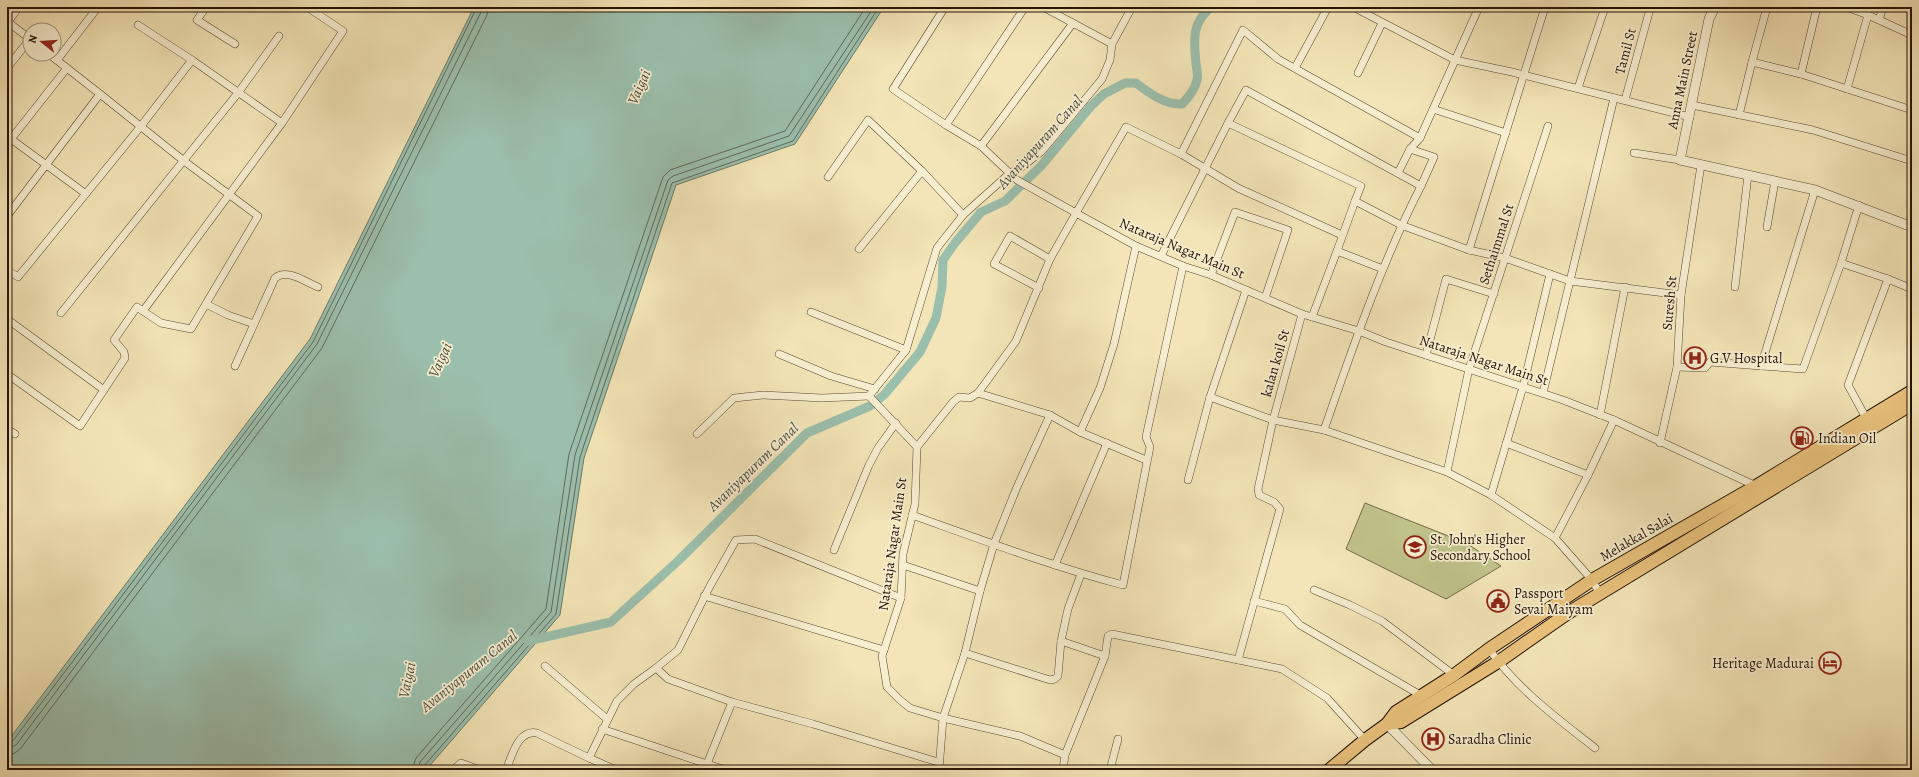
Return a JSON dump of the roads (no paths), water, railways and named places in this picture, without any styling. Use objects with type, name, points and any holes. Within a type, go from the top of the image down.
[{"type":"main road","name":"Melakkal Salai","points":[[1329,770],[1387,724],[1396,712],[1454,675],[1489,649],[1592,580],[1756,486],[1912,391]]},
{"type":"main road","name":"Melakkal Salai","points":[[1387,724],[1401,722],[1498,662],[1568,613],[1912,404]]},
{"type":"street","points":[[19,7],[7,21],[22,33]]},
{"type":"street","points":[[62,54],[98,7]]},
{"type":"street","points":[[206,7],[198,20],[235,44]]},
{"type":"street","points":[[143,312],[282,123],[343,31],[307,7]]},
{"type":"street","name":"Nataraja Nagar Main St","points":[[945,7],[893,89],[946,125],[981,146],[1016,180],[1136,246],[1183,266],[1211,275],[1302,314],[1359,331],[1426,355],[1543,393],[1614,420],[1660,443],[1756,486]]},
{"type":"street","points":[[946,125],[1025,7]]},
{"type":"street","points":[[1043,7],[1112,44]]},
{"type":"street","points":[[871,397],[875,388],[906,350],[937,248],[963,215],[1009,174],[1042,152],[1102,79],[1110,60],[1112,44],[1132,7]]},
{"type":"street","points":[[1295,68],[1328,7]]},
{"type":"street","points":[[1353,7],[1455,60],[1525,75],[1690,117]]},
{"type":"street","points":[[1398,173],[1410,148],[1420,138],[1479,7]]},
{"type":"street","points":[[1469,250],[1525,75],[1545,7]]},
{"type":"street","points":[[1578,88],[1605,7]]},
{"type":"street","name":"Anna Main Street","points":[[1680,160],[1709,19],[1715,7]]},
{"type":"street","points":[[1739,115],[1767,7]]},
{"type":"street","points":[[1801,74],[1817,7]]},
{"type":"street","points":[[1846,7],[1868,15],[1912,35]]},
{"type":"street","points":[[1879,20],[1882,7]]},
{"type":"street","name":"Tamil St","points":[[1625,100],[1650,9]]},
{"type":"street","points":[[1847,89],[1868,15]]},
{"type":"street","points":[[981,146],[1073,23]]},
{"type":"street","points":[[1358,73],[1382,23]]},
{"type":"street","points":[[138,25],[192,60],[282,123]]},
{"type":"street","points":[[1181,154],[1243,30],[1278,58],[1420,138]]},
{"type":"street","points":[[61,313],[238,93],[279,36]]},
{"type":"street","points":[[7,68],[22,49]]},
{"type":"street","points":[[7,270],[18,278],[141,126],[192,60]]},
{"type":"street","points":[[7,374],[80,426],[126,355],[115,343],[115,337],[137,307],[161,323],[191,329],[258,216],[184,161],[59,62]]},
{"type":"street","points":[[1752,62],[1801,74],[1912,110]]},
{"type":"street","points":[[66,68],[9,141],[86,194]]},
{"type":"street","points":[[1161,256],[1204,168],[1246,90],[1421,186]]},
{"type":"street","points":[[7,216],[100,94]]},
{"type":"street","points":[[1543,393],[1614,98]]},
{"type":"street","points":[[1692,105],[1813,130],[1912,161]]},
{"type":"street","points":[[1433,109],[1506,133]]},
{"type":"street","points":[[828,177],[868,120],[922,171],[963,215]]},
{"type":"street","points":[[1228,123],[1361,186],[1312,317]]},
{"type":"street","name":"Sethaimmal St","points":[[1447,472],[1469,369],[1548,126]]},
{"type":"street","points":[[697,434],[734,398],[763,395],[822,398],[871,397],[918,447],[953,402],[959,397],[970,398],[978,393],[1016,341],[1050,259],[1126,128],[1181,154],[1238,188],[1342,235]]},
{"type":"street","points":[[1324,430],[1359,331],[1401,225],[1434,157],[1410,148]]},
{"type":"street","points":[[1634,153],[1680,160],[1815,190],[1858,205],[1912,227]]},
{"type":"street","name":"Suresh St","points":[[1660,443],[1677,367],[1681,295],[1701,165]]},
{"type":"street","points":[[859,248],[922,171]]},
{"type":"street","points":[[1735,288],[1748,175]]},
{"type":"street","points":[[1767,227],[1776,181]]},
{"type":"street","points":[[1761,366],[1815,190]]},
{"type":"street","points":[[1355,201],[1401,225],[1469,250],[1505,258],[1570,281],[1681,295]]},
{"type":"street","points":[[1677,367],[1705,368],[1710,362],[1803,369],[1841,263],[1858,205]]},
{"type":"street","points":[[1211,275],[1235,212],[1288,230],[1265,298]]},
{"type":"street","points":[[1039,288],[994,264],[1010,236],[1050,259]]},
{"type":"street","points":[[1080,432],[1100,388],[1114,344],[1136,246]]},
{"type":"street","points":[[1337,251],[1384,269]]},
{"type":"street","points":[[1841,263],[1912,289]]},
{"type":"street","points":[[912,515],[1081,574],[1123,585],[1146,460],[1150,447],[1146,437],[1183,266]]},
{"type":"street","points":[[235,366],[270,286],[275,278],[280,274],[287,274],[318,287]]},
{"type":"street","points":[[1491,495],[1523,387],[1550,274]]},
{"type":"street","points":[[1426,355],[1446,278],[1494,294]]},
{"type":"street","points":[[1866,418],[1848,385],[1888,279]]},
{"type":"street","points":[[1600,415],[1625,287]]},
{"type":"street","points":[[1188,480],[1210,397],[1246,290]]},
{"type":"street","points":[[206,304],[228,315],[254,324]]},
{"type":"street","points":[[811,312],[906,350]]},
{"type":"street","name":"kalan koil St","points":[[1254,601],[1280,509],[1274,502],[1260,495],[1258,489],[1273,420],[1302,314]]},
{"type":"street","points":[[7,319],[104,390]]},
{"type":"street","points":[[779,354],[831,376],[875,388]]},
{"type":"street","points":[[978,393],[1050,415],[1080,432],[1146,460]]},
{"type":"street","points":[[1210,397],[1273,420],[1324,430],[1447,472],[1491,495],[1555,538],[1592,580],[1600,594]]},
{"type":"street","points":[[939,770],[938,762],[943,718],[966,653],[980,591],[994,544],[1017,487],[1050,415]]},
{"type":"street","points":[[1555,538],[1588,475],[1614,420]]},
{"type":"street","points":[[834,550],[869,465],[878,448],[896,424]]},
{"type":"street","points":[[7,429],[15,434]]},
{"type":"street","points":[[1055,565],[1107,443]]},
{"type":"street","points":[[1506,443],[1588,475]]},
{"type":"street","name":"Nataraja Nagar Main St","points":[[918,447],[914,504],[903,554],[901,598],[882,656],[887,687],[910,708],[943,718],[1020,736],[1065,755]]},
{"type":"street","points":[[589,758],[617,701],[634,684],[678,650],[704,596],[736,540],[755,539],[901,598]]},
{"type":"street","points":[[903,565],[980,591]]},
{"type":"street","points":[[966,653],[1050,680],[1056,679],[1058,676],[1061,641],[1068,609],[1081,574]]},
{"type":"street","points":[[1314,590],[1350,605],[1382,621],[1454,675]]},
{"type":"street","points":[[704,596],[884,650]]},
{"type":"street","points":[[1238,660],[1254,601],[1285,609],[1300,625],[1422,696]]},
{"type":"street","points":[[1063,770],[1065,755],[1105,656],[1108,636],[1112,634],[1282,669],[1326,698],[1365,740]]},
{"type":"street","points":[[1061,641],[1105,656]]},
{"type":"street","points":[[1489,649],[1498,662],[1534,698],[1595,748]]},
{"type":"street","points":[[545,666],[607,719]]},
{"type":"street","points":[[656,668],[668,679],[732,702],[813,724],[938,762]]},
{"type":"street","points":[[707,764],[732,702]]},
{"type":"street","points":[[1387,724],[1432,770]]},
{"type":"street","points":[[602,729],[726,770]]},
{"type":"street","points":[[506,770],[521,737],[528,733],[538,733],[616,770]]},
{"type":"street","points":[[1110,770],[1118,739]]},
{"type":"street","points":[[453,770],[461,763],[480,770]]},
{"type":"water","name":"Vaigai","points":[[474,7],[884,7],[795,144],[676,185],[584,458],[560,615],[426,770],[7,770],[7,742],[310,339]]},
{"type":"waterway","name":"Avaniyapuram Canal","points":[[528,641],[611,622],[678,561],[807,433],[870,406],[884,395],[920,352],[936,318],[942,287],[943,260],[981,212],[1005,201],[1041,166],[1091,106],[1104,94],[1125,83],[1136,83],[1169,103],[1182,104],[1195,87],[1197,80],[1195,55],[1195,33],[1197,26],[1205,13],[1211,7]]},
{"type":"place","name":"G.V Hospital","points":[[1695,358]]},
{"type":"place","name":"Indian Oil","points":[[1802,438]]},
{"type":"place","name":"St. John's Higher Secondary School","points":[[1415,547]]},
{"type":"place","name":"Passport Sevai Maiyam","points":[[1498,601]]},
{"type":"place","name":"Heritage Madurai","points":[[1830,663]]},
{"type":"place","name":"Saradha Clinic","points":[[1433,739]]}]
